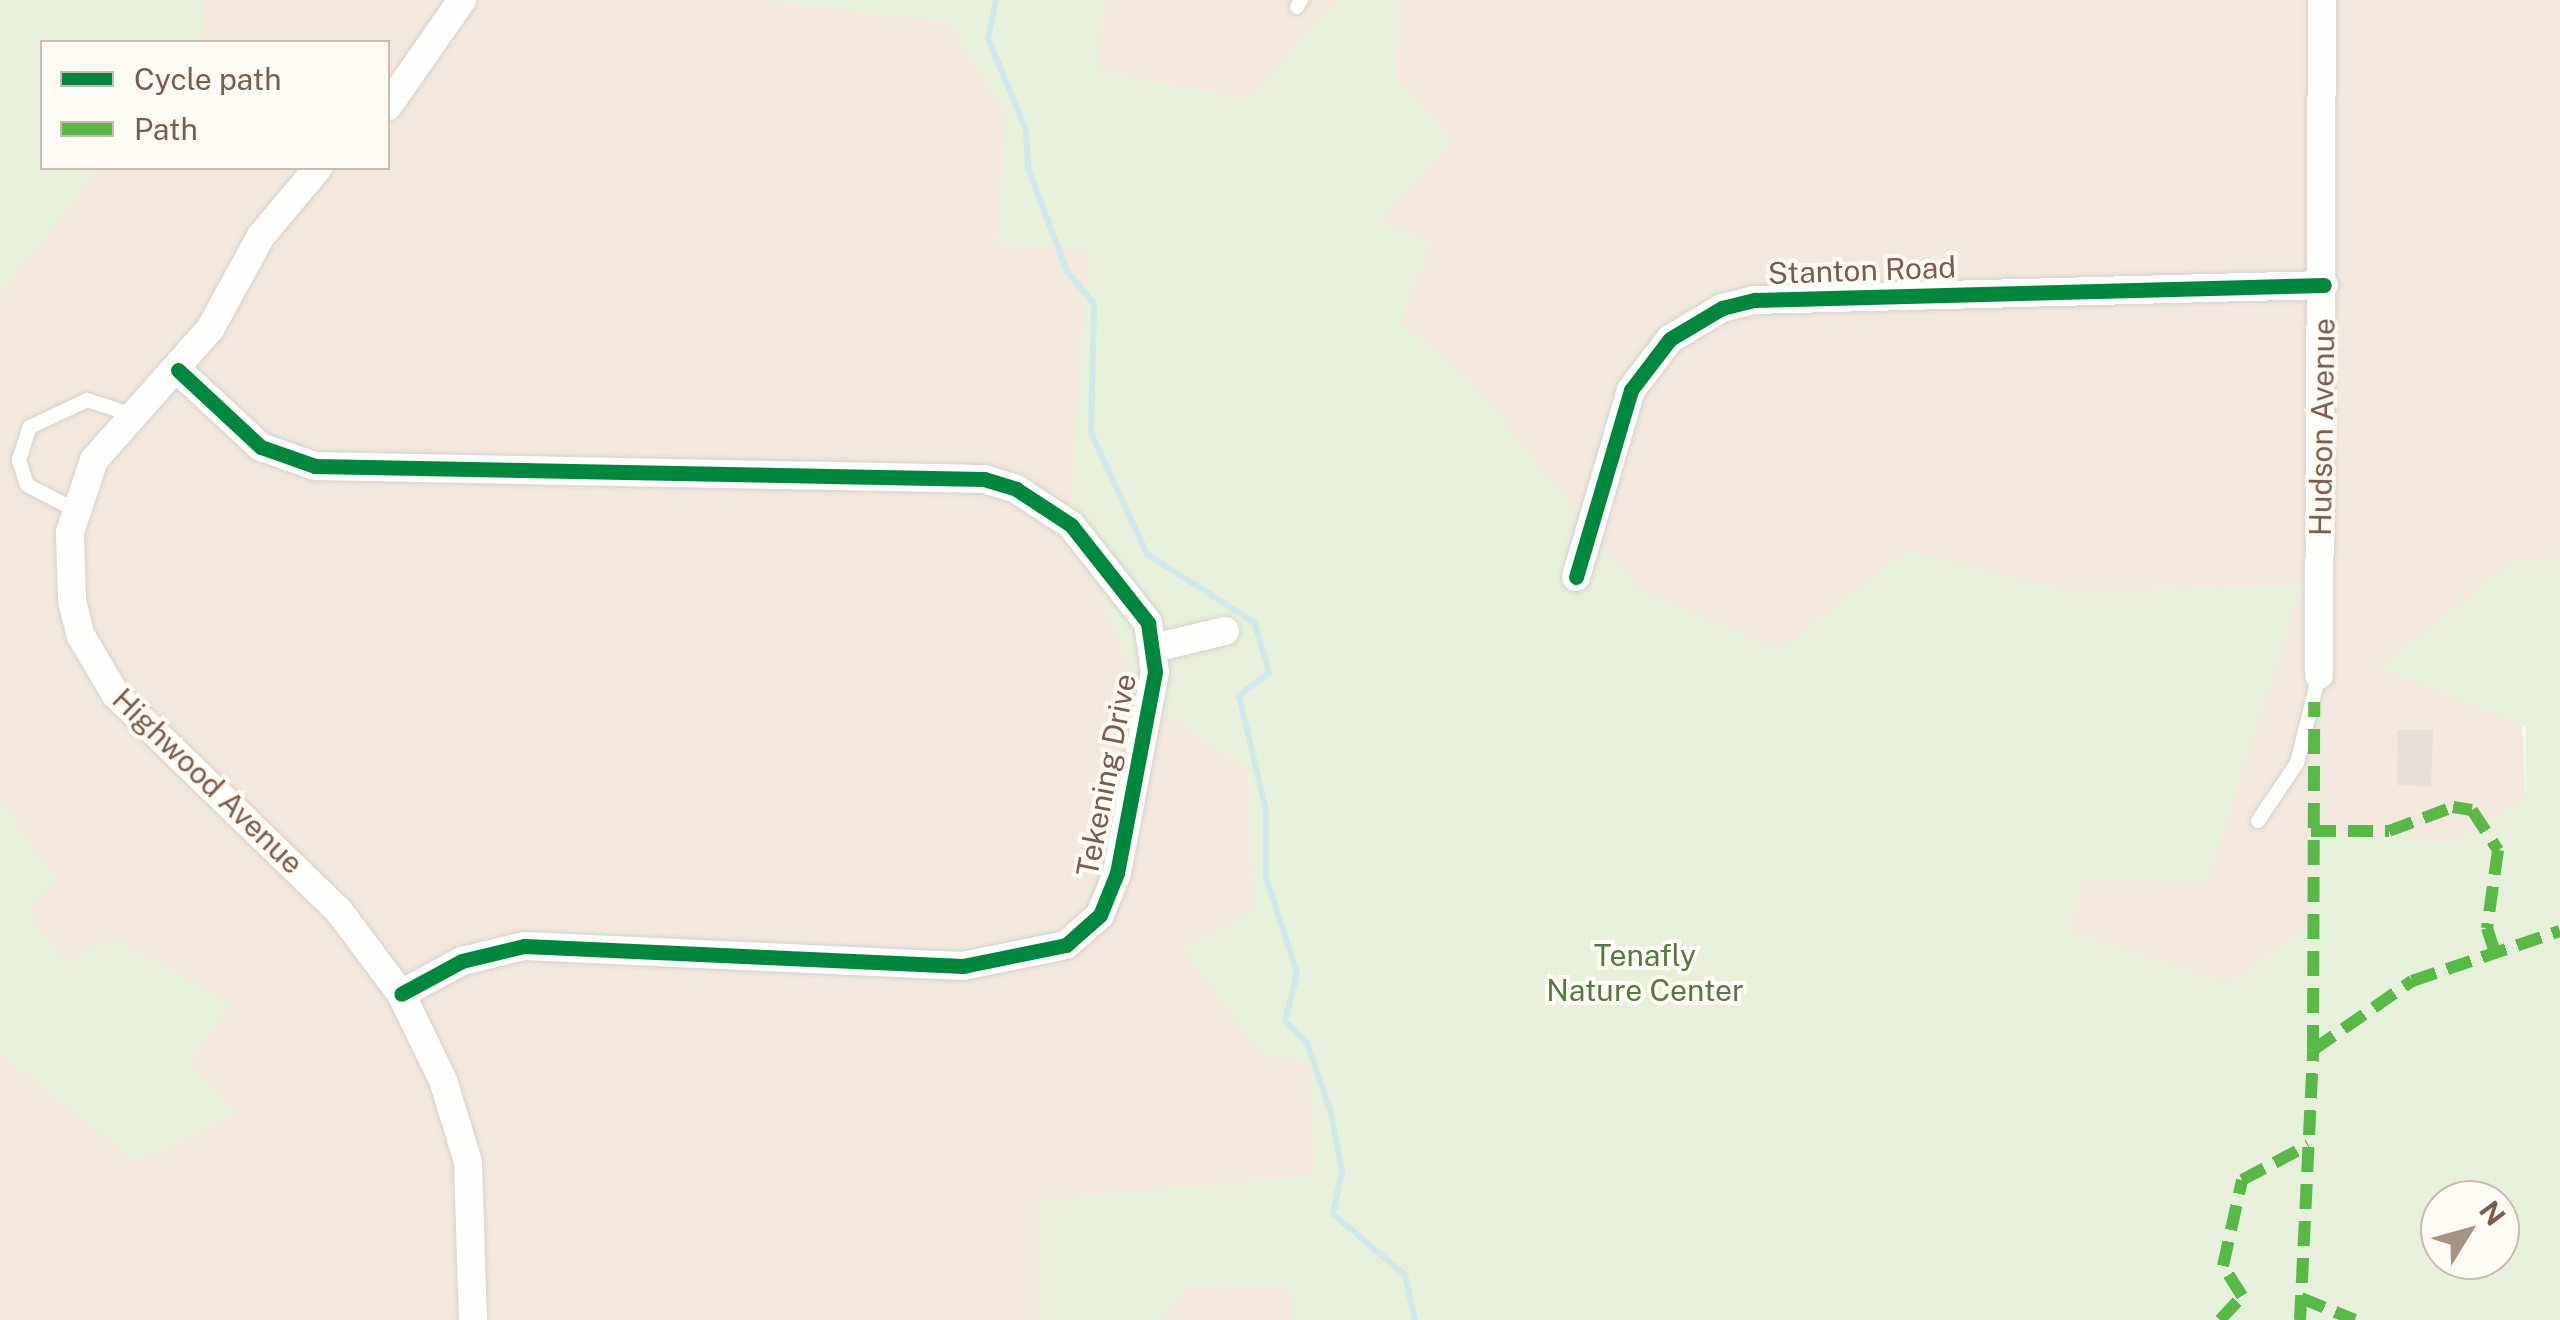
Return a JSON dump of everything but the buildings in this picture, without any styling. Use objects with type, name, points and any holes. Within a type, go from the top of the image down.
[{"type":"street","points":[[390,103],[462,0]]},
{"type":"street","name":"Hudson Avenue","points":[[2319,675],[2324,286],[2322,0]]},
{"type":"street","name":"Highwood Avenue","points":[[316,170],[260,236],[178,370],[130,414],[94,460],[75,510],[72,601],[98,668],[340,911],[401,994],[444,1080],[468,1162],[473,1320]]},
{"type":"street","name":"Stanton Road","points":[[1576,576],[1631,390],[1670,339],[1722,308],[1755,300],[2324,286]]},
{"type":"street","name":"Tekening Drive","points":[[178,370],[261,447],[315,466],[984,479],[1016,488],[1072,525],[1134,597],[1154,648],[1111,895],[1066,945],[963,966],[524,946],[462,960],[401,994]]},
{"type":"street","name":"Tekening Drive","points":[[1154,648],[1225,631]]},
{"type":"lane","points":[[75,510],[27,484],[19,460],[30,426],[87,400],[130,414]]},
{"type":"lane","points":[[2258,821],[2297,763],[2319,675]]},
{"type":"shaded area","points":[[0,0],[765,0],[950,22],[1007,116],[997,243],[1090,250],[1070,521],[1142,696],[1248,770],[1255,910],[1310,1063],[1315,1176],[1040,1200],[1039,1320],[0,1320]]},
{"type":"shaded area","points":[[1102,0],[1338,0],[1249,100],[1098,71]]},
{"type":"shaded area","points":[[1399,0],[2560,0],[2560,559],[2513,562],[2526,800],[2454,843],[2309,834],[2309,928],[2229,984],[2068,932],[2081,880],[2301,586],[2067,592],[1907,552],[1780,651],[1638,591],[1469,380],[1399,323],[1430,242],[1377,223],[1452,140],[1395,78]]},
{"type":"shaded area","points":[[1292,1287],[1292,1320],[1159,1320],[1187,1288]]},
{"type":"green space","points":[[0,0],[203,0],[204,35],[200,40],[40,40],[40,170],[98,170],[0,293]]},
{"type":"green space","name":"Tenafly Nature Center","points":[[765,0],[1102,0],[1099,71],[1248,100],[1338,0],[1399,0],[1395,78],[1452,140],[1378,223],[1430,242],[1400,323],[1470,380],[1638,590],[1780,650],[1907,551],[2067,592],[2301,586],[2207,882],[2081,880],[2068,931],[2229,984],[2309,928],[2309,834],[2454,843],[2526,800],[2526,727],[2380,668],[2513,561],[2560,559],[2560,1320],[1292,1320],[1291,1287],[1187,1288],[1159,1320],[1039,1320],[1039,1200],[1315,1176],[1310,1063],[1260,1053],[1183,949],[1255,910],[1248,770],[1142,696],[1070,521],[1089,250],[997,243],[1007,116],[950,22]]},
{"type":"green space","points":[[0,802],[57,880],[26,911],[65,962],[112,938],[231,1004],[189,1063],[235,1114],[137,1162],[0,1053]]},
{"type":"waterway","points":[[996,0],[988,38],[1026,130],[1028,168],[1067,271],[1094,304],[1091,433],[1147,554],[1255,623],[1269,673],[1239,696],[1266,810],[1266,877],[1297,973],[1285,1021],[1307,1043],[1331,1113],[1342,1171],[1333,1214],[1405,1275],[1415,1320]]},
{"type":"marked path","points":[[2300,1320],[2313,1050],[2314,702]]},
{"type":"marked path","points":[[2311,831],[2389,831],[2453,807],[2472,810],[2498,850],[2487,928],[2495,952]]},
{"type":"marked path","points":[[2313,1050],[2412,981],[2560,931]]},
{"type":"marked path","points":[[2220,1320],[2242,1296],[2223,1266],[2242,1180],[2308,1145]]},
{"type":"marked path","points":[[2301,1298],[2355,1320]]},
{"type":"cycle path","points":[[1576,577],[1631,390],[1670,339],[1722,308],[1755,300],[2324,285]]},
{"type":"cycle path","points":[[178,370],[261,447],[315,466],[984,479],[1016,489],[1071,525],[1148,623],[1155,672],[1117,873],[1100,915],[1066,945],[963,966],[524,946],[462,961],[401,994]]}]
